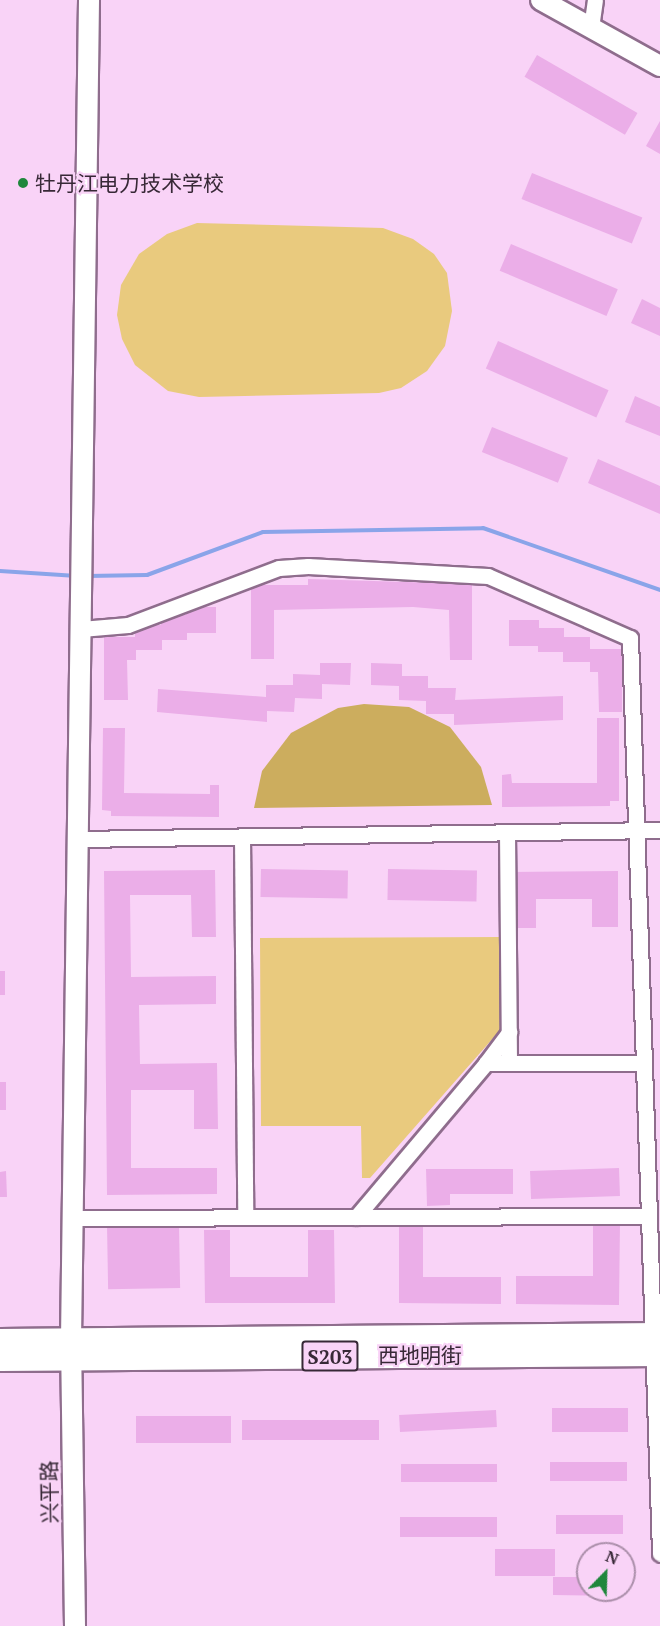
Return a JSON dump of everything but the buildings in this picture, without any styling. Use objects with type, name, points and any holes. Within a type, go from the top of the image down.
[{"type":"main road","name":"西地明街","points":[[0,1341],[72,1349],[657,1342]]},
{"type":"main road","name":"西地明街","points":[[0,1359],[72,1349]]},
{"type":"street","name":"兴平路","points":[[75,1626],[73,1218],[88,0]]},
{"type":"street","points":[[591,28],[595,0]]},
{"type":"street","points":[[549,2],[660,66]]},
{"type":"street","points":[[81,629],[128,625],[279,568],[488,576],[630,638],[647,1216],[657,1342],[660,1554]]},
{"type":"street","points":[[78,838],[660,830]]},
{"type":"street","points":[[507,832],[509,1063]]},
{"type":"street","points":[[242,836],[245,1217]]},
{"type":"street","points":[[356,1217],[486,1063],[509,1032]]},
{"type":"street","points":[[486,1063],[643,1063]]},
{"type":"street","points":[[73,1218],[647,1216]]},
{"type":"shaded area","points":[[197,223],[383,228],[413,239],[434,254],[447,273],[452,311],[445,346],[427,371],[401,388],[379,393],[199,397],[168,391],[135,365],[122,339],[117,315],[121,285],[139,254],[167,234]]},
{"type":"shaded area","points":[[364,704],[409,707],[450,727],[481,767],[492,805],[254,808],[262,771],[291,733],[338,708]]},
{"type":"shaded area","points":[[501,937],[502,1028],[370,1178],[362,1178],[361,1126],[261,1126],[260,938]]},
{"type":"waterway","points":[[87,576],[147,575],[263,532],[483,528],[660,590]]},
{"type":"waterway","points":[[0,571],[77,576]]},
{"type":"place","name":"牡丹江电力技术学校","points":[[23,183]]}]
